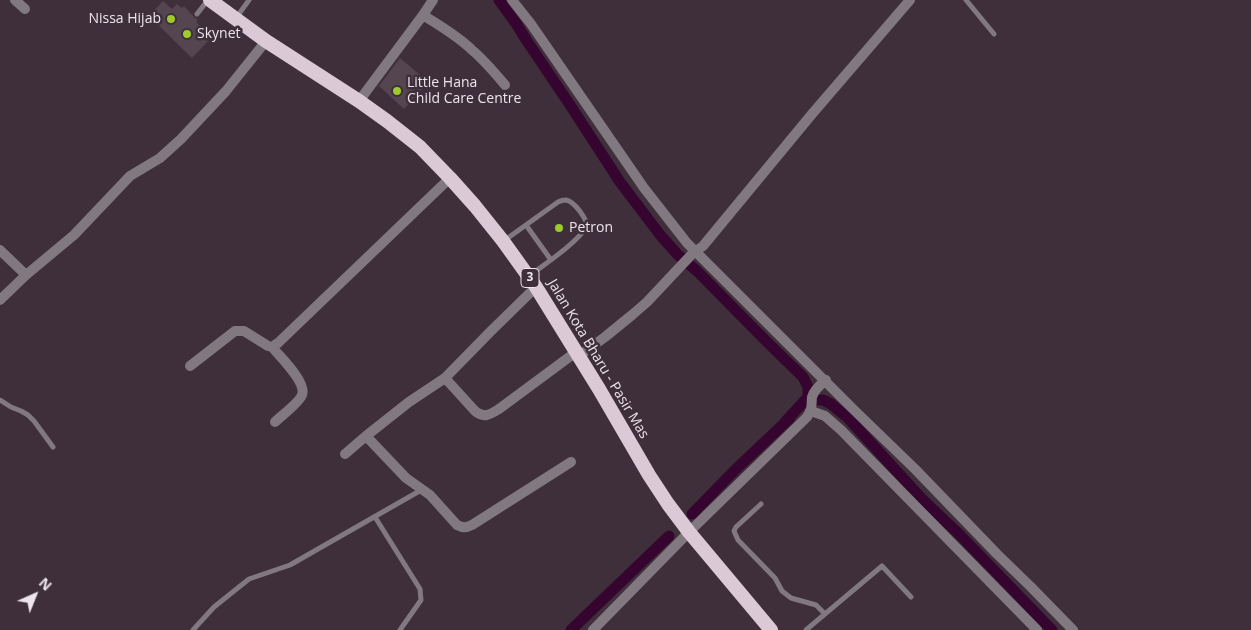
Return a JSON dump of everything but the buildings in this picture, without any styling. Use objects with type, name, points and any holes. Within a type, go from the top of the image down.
[{"type":"highway","name":"Jalan Kota Bharu - Pasir Mas","points":[[209,0],[266,41],[387,121],[420,147],[475,206],[532,282],[578,354],[668,504],[771,630]]},
{"type":"street","points":[[14,0],[25,9]]},
{"type":"street","points":[[359,101],[433,0]]},
{"type":"street","points":[[512,0],[531,24],[644,188],[693,253],[823,382],[915,468],[1073,630]]},
{"type":"street","points":[[445,378],[475,411],[485,416],[499,409],[605,337],[647,302],[693,253],[703,246],[812,114],[910,0]]},
{"type":"street","points":[[423,16],[457,37],[472,49],[488,64],[505,85]]},
{"type":"street","points":[[0,300],[26,275],[74,235],[130,176],[160,158],[181,139],[226,91],[266,41]]},
{"type":"street","points":[[272,347],[450,178]]},
{"type":"street","points":[[0,250],[26,275]]},
{"type":"street","points":[[345,454],[416,397],[445,378],[532,282]]},
{"type":"street","points":[[190,366],[235,331],[244,331],[254,336],[263,344],[272,347],[303,386],[303,393],[299,401],[275,422]]},
{"type":"street","points":[[593,630],[689,532],[807,417],[811,411],[812,396],[823,382]]},
{"type":"street","points":[[811,411],[825,416],[841,430],[1037,630]]},
{"type":"street","points":[[366,436],[398,471],[437,501],[457,525],[467,528],[571,462]]},
{"type":"lane","points":[[197,14],[209,0]]},
{"type":"lane","points":[[235,19],[249,0]]},
{"type":"lane","points":[[966,0],[994,34]]},
{"type":"lane","points":[[503,241],[558,202],[565,200],[573,203],[586,219],[587,226],[583,234],[551,260],[532,282]]},
{"type":"lane","points":[[526,225],[551,260]]},
{"type":"lane","points":[[0,400],[28,415],[53,447]]},
{"type":"lane","points":[[193,630],[214,607],[249,579],[290,565],[423,489]]},
{"type":"lane","points":[[760,504],[736,528],[734,531],[735,535],[775,578],[782,591],[792,598],[816,605],[825,614]]},
{"type":"lane","points":[[375,517],[420,589],[421,600],[400,630]]},
{"type":"lane","points":[[806,630],[882,566],[911,597]]},
{"type":"waterway","points":[[499,0],[620,182],[661,236],[678,255],[697,271],[803,377],[808,387],[808,397],[785,422]]},
{"type":"waterway","points":[[815,400],[823,400],[831,404],[848,418],[922,499],[960,535],[1052,630]]},
{"type":"waterway","points":[[692,514],[790,418]]},
{"type":"waterway","points":[[571,630],[669,536]]},
{"type":"place","name":"Nissa Hijab","points":[[171,19]]},
{"type":"place","name":"Skynet","points":[[187,34]]},
{"type":"place","name":"Little Hana Child Care Centre","points":[[397,91]]},
{"type":"place","name":"Petron","points":[[559,228]]}]
